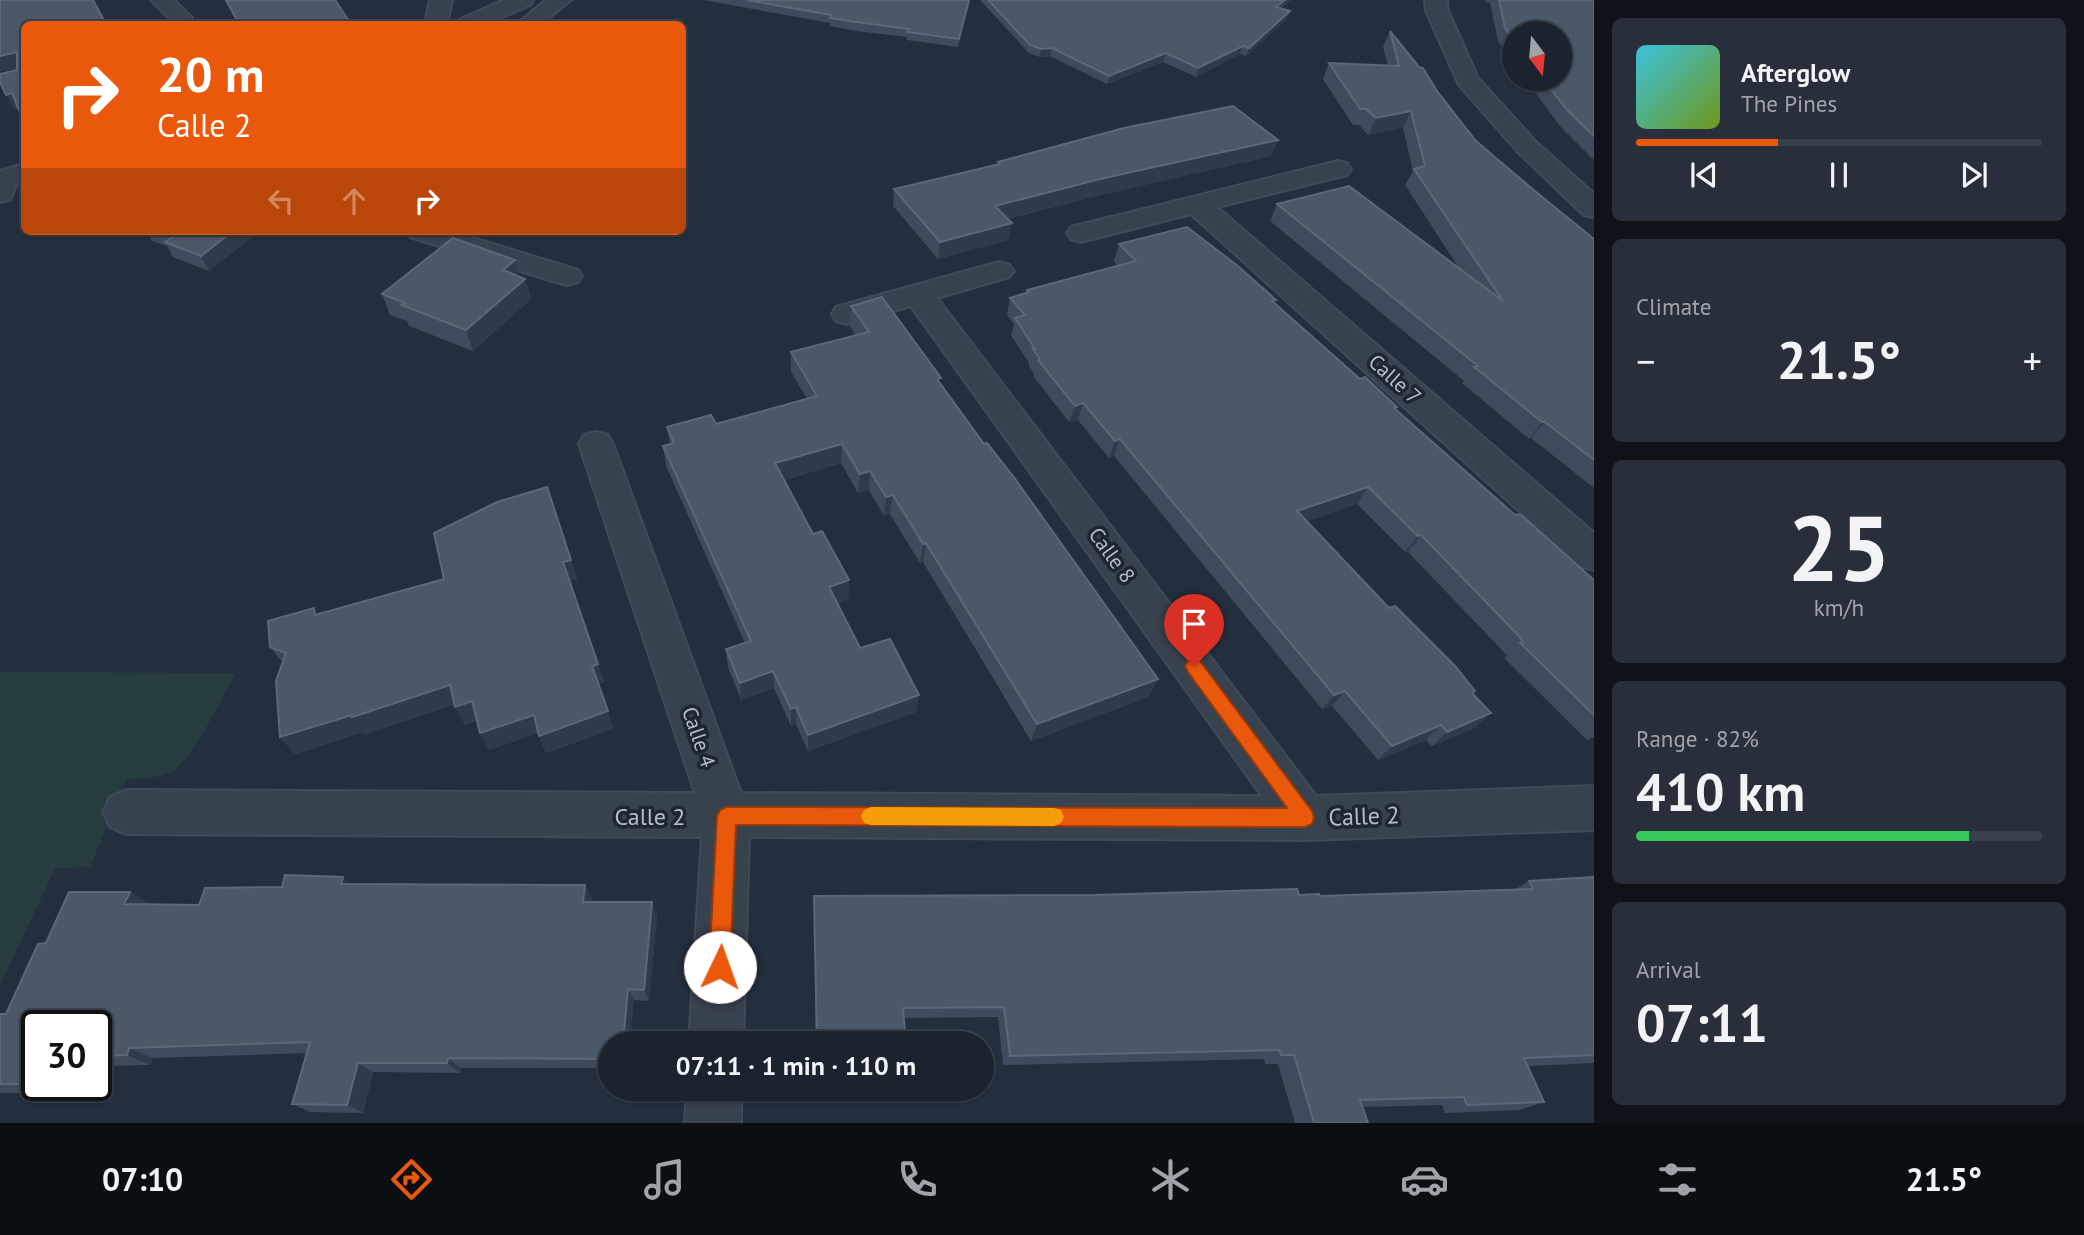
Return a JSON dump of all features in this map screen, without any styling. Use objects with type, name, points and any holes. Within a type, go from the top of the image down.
[{"type":"street","points":[[162,0],[181,21]]},
{"type":"street","points":[[437,21],[441,0]]},
{"type":"street","points":[[476,21],[522,0]]},
{"type":"street","points":[[532,21],[560,0]]},
{"type":"street","points":[[1436,0],[1437,11],[1468,80],[1527,147],[1594,209]]},
{"type":"street","points":[[1080,233],[1338,169]]},
{"type":"street","name":"Calle 7","points":[[1196,204],[1594,555]]},
{"type":"street","points":[[433,235],[567,276]]},
{"type":"street","points":[[847,314],[999,271]]},
{"type":"street","name":"Calle 8","points":[[918,294],[1305,818]]},
{"type":"street","name":"Calle 4","points":[[596,444],[726,816],[717,1031]]},
{"type":"street","name":"Calle 2","points":[[127,812],[1305,818],[1594,808]]},
{"type":"street","points":[[713,1123],[714,1101]]},
{"type":"green space","points":[[0,672],[236,673],[199,739],[182,763],[163,775],[126,780],[90,867],[55,868],[0,986]]},
{"type":"building","points":[[0,0],[93,0],[104,21],[21,21],[21,116],[12,93],[6,95],[0,82],[0,74],[17,70],[17,52],[0,56]]},
{"type":"building","points":[[226,0],[335,0],[349,21],[237,21]]},
{"type":"building","points":[[747,0],[969,0],[959,39],[830,18],[831,15]]},
{"type":"building","points":[[988,0],[1285,0],[1276,7],[1290,11],[1249,48],[1243,46],[1198,68],[1166,53],[1109,76],[1052,48],[1041,49],[1030,45]]},
{"type":"building","points":[[1499,0],[1594,0],[1594,136],[1552,91],[1572,91],[1572,21],[1504,21]]},
{"type":"building","points":[[1390,31],[1419,67],[1423,68],[1437,91],[1476,141],[1594,239],[1594,460],[1542,422],[1474,367],[1478,366],[1277,204],[1349,186],[1503,301],[1414,169],[1425,166],[1411,111],[1376,118],[1366,109],[1360,109],[1329,63],[1399,66]]},
{"type":"building","points":[[1233,106],[1278,140],[1100,179],[995,206],[1012,223],[940,242],[894,189],[1000,164],[998,162],[1124,128]]},
{"type":"building","points":[[1187,227],[1239,267],[1276,300],[1272,301],[1360,379],[1365,377],[1397,407],[1394,408],[1515,515],[1520,514],[1594,580],[1594,715],[1520,643],[1523,642],[1517,634],[1421,535],[1418,536],[1368,487],[1297,511],[1389,608],[1395,606],[1455,666],[1475,691],[1472,693],[1491,713],[1447,732],[1441,725],[1392,746],[1345,691],[1334,695],[1120,439],[1115,441],[1083,403],[1075,406],[1038,360],[1040,359],[1035,349],[1015,318],[1025,315],[1010,298],[1029,292],[1027,290],[1136,261],[1119,244]]},
{"type":"building","points":[[167,235],[228,235],[201,256],[165,242],[173,237]]},
{"type":"building","points":[[453,238],[515,260],[503,270],[525,279],[466,330],[401,305],[405,303],[382,294]]},
{"type":"building","points":[[882,297],[941,378],[937,379],[984,444],[987,443],[1013,476],[1158,679],[1037,724],[926,543],[923,544],[893,495],[886,497],[870,471],[860,474],[842,444],[775,463],[813,534],[822,531],[849,580],[829,587],[860,648],[890,639],[919,695],[808,735],[796,707],[791,709],[773,671],[740,683],[726,649],[751,641],[663,446],[674,443],[667,427],[711,415],[716,424],[817,396],[791,352],[869,332],[851,306]]},
{"type":"building","points":[[547,487],[571,560],[563,562],[598,664],[592,666],[608,711],[539,736],[534,715],[480,733],[472,701],[455,707],[450,685],[280,737],[276,681],[286,653],[270,647],[268,621],[314,608],[315,615],[444,579],[434,533],[497,502]]},
{"type":"building","points":[[285,875],[343,877],[341,884],[585,885],[583,902],[652,902],[644,990],[628,989],[624,1031],[598,1031],[598,1059],[448,1058],[447,1063],[358,1063],[347,1105],[292,1104],[310,1042],[129,1048],[127,1055],[112,1055],[112,1010],[21,1010],[21,1084],[0,1084],[0,1014],[6,1014],[38,944],[46,943],[69,892],[130,892],[124,904],[199,905],[205,888],[282,887]]},
{"type":"building","points":[[1594,877],[1594,1055],[1524,1058],[1544,1102],[1467,1105],[1464,1097],[1360,1100],[1368,1123],[1314,1123],[1294,1055],[1281,1055],[1279,1050],[1010,1056],[1004,1007],[903,1008],[905,1031],[817,1031],[814,896],[1095,895],[1297,889],[1299,895],[1320,896],[1533,889],[1529,881]]},
{"type":"slow traffic","points":[[871,816],[1054,817]]},
{"type":"route","points":[[720,967],[726,816],[1305,818],[1194,666]]}]
